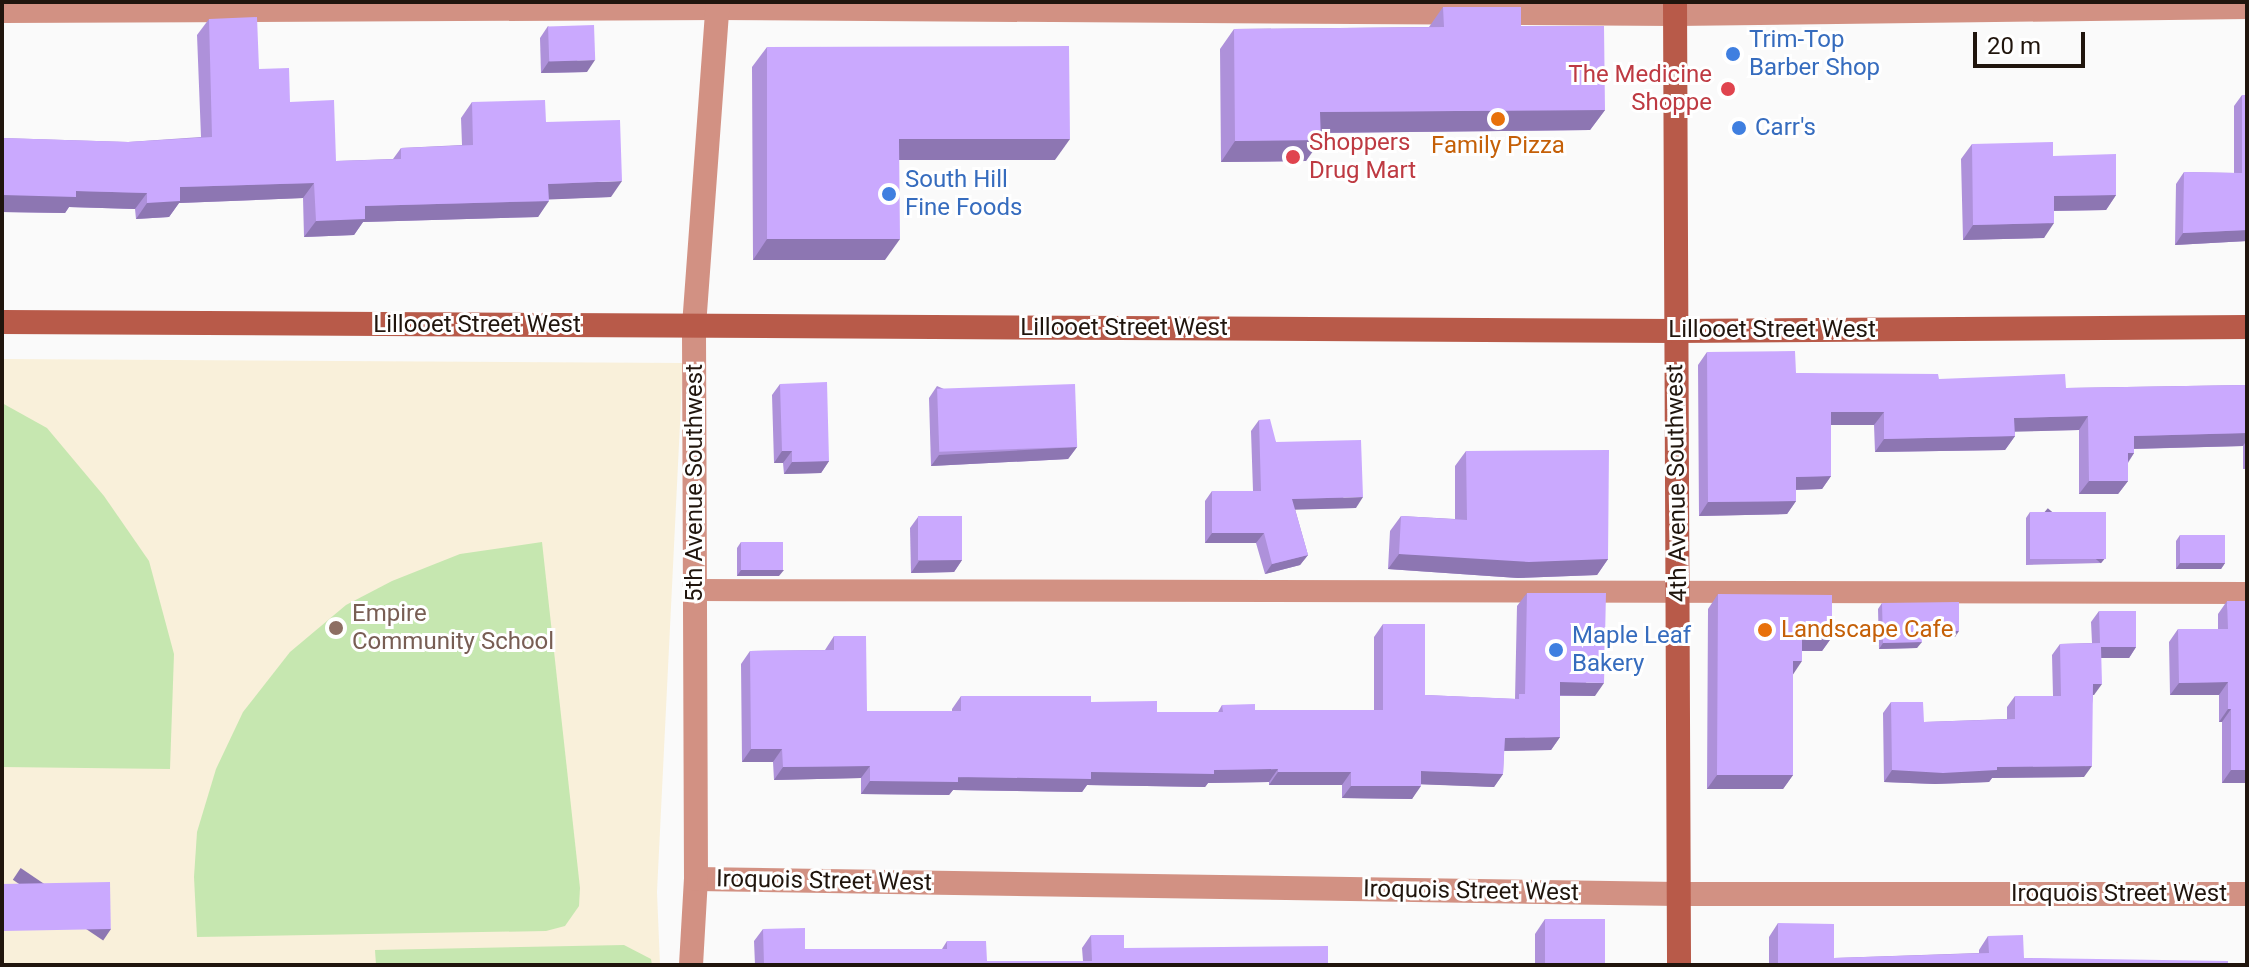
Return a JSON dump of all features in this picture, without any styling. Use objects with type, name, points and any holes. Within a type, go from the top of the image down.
[{"type":"main road","name":"4th Avenue Southwest","points":[[1675,8],[1679,965]]},
{"type":"main road","name":"Lillooet Street West","points":[[2,322],[1676,331],[2247,327]]},
{"type":"street","name":"5th Avenue Southwest","points":[[691,965],[696,879],[694,326],[718,6]]},
{"type":"street","name":"Iroquois Street West","points":[[696,879],[1678,894],[2247,894]]},
{"type":"lane","points":[[2,12],[718,6],[2247,8]]},
{"type":"lane","points":[[696,590],[1679,589],[2247,593]]},
{"type":"shaded area","name":"Empire Community School","points":[[2,359],[683,363],[657,892],[660,965],[2,965]]},
{"type":"green space","points":[[2,403],[47,428],[104,496],[149,561],[174,654],[170,769],[2,767]]},
{"type":"green space","points":[[542,542],[580,888],[579,906],[565,926],[546,931],[197,937],[194,877],[197,832],[216,769],[243,712],[290,652],[346,605],[392,581],[460,554]]},
{"type":"green space","points":[[624,945],[651,959],[652,965],[376,965],[375,950]]},
{"type":"building","points":[[1443,7],[1521,7],[1521,26],[1604,26],[1605,110],[1320,112],[1321,140],[1235,141],[1234,29],[1444,27]]},
{"type":"building","points":[[257,17],[259,69],[289,68],[290,102],[334,100],[336,161],[401,159],[401,148],[473,145],[472,102],[545,100],[546,122],[620,120],[622,181],[548,184],[549,201],[365,206],[365,219],[316,221],[314,183],[180,187],[180,201],[147,203],[147,193],[76,191],[76,197],[2,195],[2,138],[128,142],[212,137],[209,19]]},
{"type":"building","points":[[594,25],[595,60],[549,62],[548,27]]},
{"type":"building","points":[[1069,46],[1070,139],[899,139],[900,239],[767,239],[767,47]]},
{"type":"building","points":[[2242,95],[2247,95],[2247,230],[2183,233],[2184,172],[2242,173]]},
{"type":"building","points":[[2053,142],[2053,156],[2116,154],[2116,195],[2054,196],[2054,223],[1973,225],[1972,144]]},
{"type":"building","points":[[1795,351],[1796,373],[1938,374],[1939,379],[2065,374],[2066,388],[2247,385],[2247,433],[2134,436],[2134,453],[2128,453],[2128,481],[2089,481],[2088,416],[2014,418],[2015,436],[1884,439],[1884,412],[1831,412],[1831,476],[1796,477],[1796,501],[1708,502],[1707,352]]},
{"type":"building","points":[[827,382],[829,461],[792,462],[792,451],[782,451],[780,384]]},
{"type":"building","points":[[1075,384],[1077,447],[939,452],[937,389]]},
{"type":"building","points":[[1270,419],[1276,442],[1361,440],[1363,497],[1292,499],[1308,555],[1272,564],[1264,533],[1212,533],[1212,491],[1261,491],[1259,420]]},
{"type":"building","points":[[1609,450],[1608,559],[1529,562],[1399,554],[1401,516],[1467,520],[1466,451]]},
{"type":"building","points":[[2030,512],[2106,512],[2106,559],[2030,559]]},
{"type":"building","points":[[918,516],[962,516],[962,560],[918,560]]},
{"type":"building","points":[[2180,535],[2225,535],[2225,563],[2180,563]]},
{"type":"building","points":[[741,542],[783,542],[783,570],[741,570]]},
{"type":"building","points":[[1527,593],[1606,593],[1604,683],[1560,682],[1560,737],[1505,738],[1503,774],[1421,771],[1421,786],[1351,786],[1351,772],[1278,772],[1278,769],[1214,770],[1214,774],[1091,772],[1091,779],[958,777],[958,782],[870,781],[870,766],[783,767],[782,749],[751,749],[750,651],[834,650],[834,636],[866,636],[867,711],[961,711],[961,696],[1091,696],[1091,702],[1157,701],[1157,712],[1223,712],[1222,705],[1255,704],[1255,710],[1383,710],[1383,624],[1425,624],[1425,695],[1519,699],[1519,694],[1525,694]]},
{"type":"building","points":[[1718,594],[1832,595],[1832,637],[1802,637],[1802,661],[1793,661],[1793,775],[1717,775]]},
{"type":"building","points":[[2227,601],[2247,601],[2247,770],[2231,770],[2228,682],[2179,683],[2178,629],[2228,629]]},
{"type":"building","points":[[1959,602],[1959,631],[1921,631],[1922,642],[1883,643],[1882,603]]},
{"type":"building","points":[[2099,611],[2136,611],[2136,647],[2101,647],[2102,684],[2093,684],[2092,766],[1997,767],[1997,770],[1943,773],[1892,770],[1891,702],[1923,702],[1924,722],[2015,719],[2015,696],[2061,696],[2060,644],[2100,643]]},
{"type":"building","points":[[110,882],[111,929],[3,931],[2,884]]},
{"type":"building","points":[[1545,919],[1605,919],[1605,965],[1545,965]]},
{"type":"building","points":[[1778,923],[1834,924],[1834,958],[1989,953],[1988,936],[2023,935],[2024,958],[2228,961],[2228,965],[1778,965]]},
{"type":"building","points":[[805,928],[805,949],[947,949],[947,941],[986,941],[987,961],[1092,961],[1091,935],[1124,935],[1124,948],[1328,946],[1328,965],[764,965],[763,929]]},
{"type":"place","name":"Trim-Top Barber Shop","points":[[1733,54]]},
{"type":"place","name":"The Medicine Shoppe","points":[[1728,89]]},
{"type":"place","name":"Family Pizza","points":[[1498,119]]},
{"type":"place","name":"Carr's","points":[[1739,128]]},
{"type":"place","name":"Shoppers Drug Mart","points":[[1293,157]]},
{"type":"place","name":"South Hill Fine Foods","points":[[889,194]]},
{"type":"place","name":"Empire Community School","points":[[336,628]]},
{"type":"place","name":"Landscape Cafe","points":[[1765,630]]},
{"type":"place","name":"Maple Leaf Bakery","points":[[1556,650]]}]
